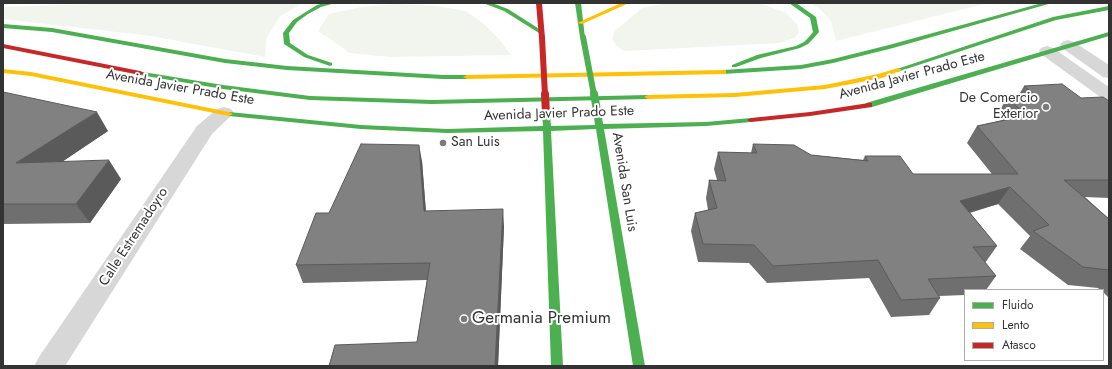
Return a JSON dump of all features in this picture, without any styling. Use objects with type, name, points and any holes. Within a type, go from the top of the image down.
[{"type":"main road","points":[[332,3],[319,6],[295,21],[286,33],[287,44],[306,56],[356,72]]},
{"type":"main road","points":[[486,3],[506,10],[542,35]]},
{"type":"main road","points":[[539,3],[547,128],[557,366]]},
{"type":"main road","name":"Avenida San Luis","points":[[578,3],[580,23],[600,126],[639,366]]},
{"type":"main road","points":[[580,23],[626,3]]},
{"type":"main road","points":[[715,74],[759,56],[806,43],[816,32],[813,17],[792,3]]},
{"type":"main road","points":[[3,26],[52,30],[225,61],[287,68],[443,77],[715,74],[801,67],[833,61],[891,47],[980,20],[1049,3]]},
{"type":"main road","name":"Avenida Javier Prado Este","points":[[3,46],[146,74],[223,87],[310,98],[432,102],[735,95],[825,87],[879,76],[1055,18],[1109,8]]},
{"type":"main road","name":"Avenida Javier Prado Este","points":[[3,71],[39,76],[224,113],[361,127],[447,131],[720,123],[844,110],[903,96],[1047,51],[1109,34]]},
{"type":"main road","points":[[3,52],[75,59]]},
{"type":"street","points":[[1068,45],[1109,73]]},
{"type":"street","points":[[1047,51],[1109,95]]},
{"type":"street","name":"Calle Estremadoyro","points":[[49,366],[204,130],[224,113]]},
{"type":"shaded area","points":[[123,3],[303,3],[280,16],[266,39],[265,57],[151,36],[3,19],[3,7]]},
{"type":"shaded area","points":[[677,3],[762,4],[786,13],[798,25],[799,33],[794,38],[780,43],[624,51],[617,46],[612,39],[615,31],[642,8]]},
{"type":"shaded area","points":[[810,3],[988,3],[836,41],[831,21],[821,10]]},
{"type":"shaded area","points":[[396,4],[437,6],[466,11],[484,24],[500,40],[511,55],[390,57],[350,53],[318,31],[329,14],[361,7]]},
{"type":"building","points":[[1062,84],[1081,98],[1103,97],[1109,101],[1109,180],[1064,180],[1109,219],[1109,270],[1083,267],[1033,231],[1049,225],[1010,187],[960,201],[997,246],[973,247],[996,276],[928,279],[940,298],[901,300],[878,260],[773,266],[754,245],[703,244],[695,213],[717,208],[709,180],[726,181],[718,152],[757,153],[753,144],[794,145],[811,155],[868,161],[865,156],[900,156],[913,174],[1018,174],[977,126],[1010,119],[1030,118],[1007,98],[1038,97],[1024,86]]},
{"type":"building","points":[[3,92],[97,112],[16,163],[109,160],[76,204],[3,204]]},
{"type":"building","points":[[361,144],[419,145],[424,211],[503,209],[495,366],[329,366],[335,345],[417,342],[430,263],[296,265],[316,213],[329,213]]},
{"type":"traffic: fast","points":[[330,64],[306,56],[287,44],[286,33],[295,21],[306,13],[319,6],[332,3]]},
{"type":"traffic: fast","points":[[486,3],[506,10],[541,32]]},
{"type":"traffic: fast","points":[[578,3],[583,37]]},
{"type":"traffic: fast","points":[[734,66],[759,56],[798,47],[806,43],[811,38],[816,32],[813,17],[792,3]]},
{"type":"traffic: fast","points":[[723,72],[801,67],[833,61],[891,47],[1049,3]]},
{"type":"traffic: fast","points":[[898,70],[1055,18],[1109,8]]},
{"type":"traffic: fast","points":[[3,26],[52,30],[225,61],[287,68],[467,77]]},
{"type":"traffic: fast","points":[[869,105],[1109,34]]},
{"type":"traffic: fast","points":[[583,37],[597,110]]},
{"type":"traffic: fast","points":[[140,73],[223,87],[310,98],[432,102],[648,97]]},
{"type":"traffic: fast","points":[[597,110],[639,366]]},
{"type":"traffic: fast","points":[[229,114],[361,127],[447,131],[706,124],[751,120]]},
{"type":"traffic: fast","points":[[546,114],[549,151],[557,366]]},
{"type":"traffic: slow","points":[[580,23],[626,3]]},
{"type":"traffic: slow","points":[[648,97],[735,95],[825,87],[879,76],[898,70]]},
{"type":"traffic: slow","points":[[3,71],[31,74],[229,114]]},
{"type":"traffic: slow","points":[[467,77],[723,72]]},
{"type":"traffic: jam","points":[[539,3],[542,38]]},
{"type":"traffic: jam","points":[[542,38],[546,114]]},
{"type":"traffic: jam","points":[[3,46],[140,73]]},
{"type":"traffic: jam","points":[[751,120],[810,114],[869,105]]},
{"type":"place","name":"De Comercio Exterior","points":[[1046,107]]},
{"type":"place","name":"San Luis","points":[[443,143]]},
{"type":"place","name":"Germania Premium","points":[[464,319]]}]
